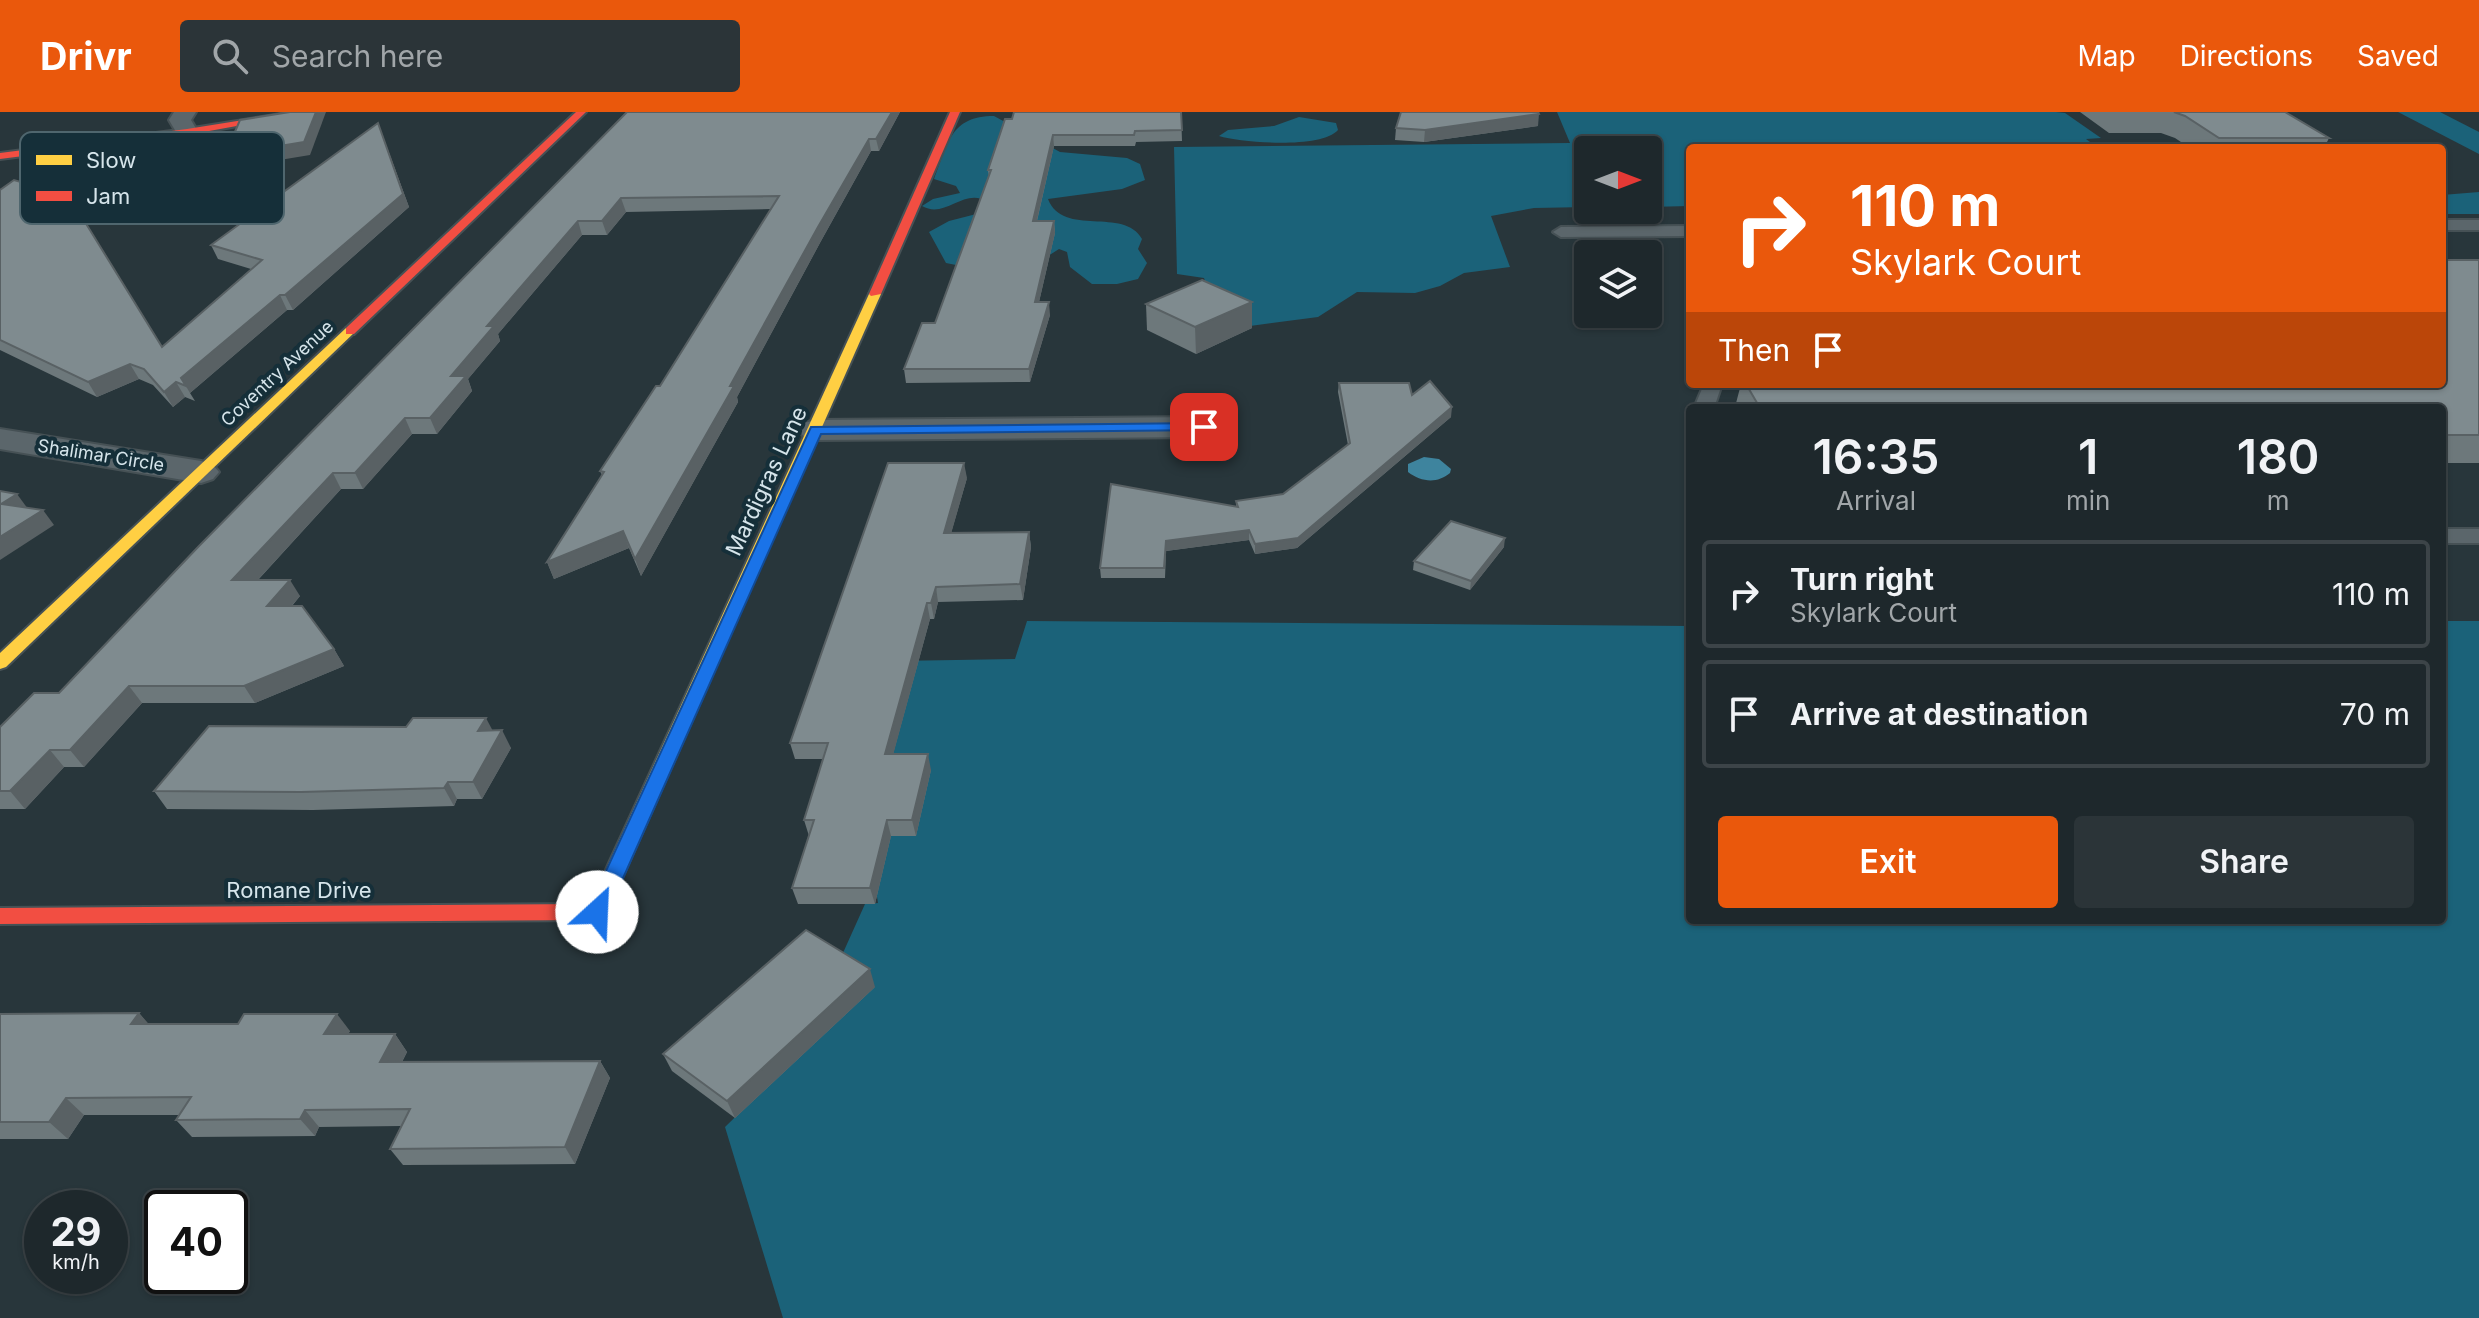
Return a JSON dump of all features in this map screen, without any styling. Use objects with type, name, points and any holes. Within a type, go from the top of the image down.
[{"type":"street","points":[[133,132],[186,122],[310,112]]},
{"type":"street","name":"Coventry Avenue","points":[[0,663],[581,112]]},
{"type":"street","name":"Mardigras Lane","points":[[597,912],[816,430],[955,112]]},
{"type":"street","points":[[816,430],[1204,427]]},
{"type":"street","name":"Shalimar Circle","points":[[0,439],[201,472]]},
{"type":"street","name":"Romane Drive","points":[[0,916],[597,912]]},
{"type":"lane","points":[[2446,225],[2479,225]]},
{"type":"lane","points":[[1561,232],[1686,231]]},
{"type":"lane","points":[[2446,536],[2479,536]]},
{"type":"shaded area","points":[[1557,112],[2056,112],[2065,113],[2101,138],[2086,139],[2093,144],[1686,144],[1686,206],[1662,207],[1662,136],[1574,136],[1574,207],[1534,208],[1491,216],[1510,267],[1464,273],[1440,286],[1415,293],[1357,292],[1318,317],[1250,326],[1212,303],[1204,278],[1177,274],[1174,147],[1570,143]]},
{"type":"shaded area","points":[[2398,112],[2440,112],[2479,132],[2479,154]]},
{"type":"shaded area","points":[[994,116],[1060,152],[1127,158],[1140,164],[1145,180],[1122,189],[1048,199],[1056,211],[1066,217],[1122,224],[1133,229],[1142,239],[1138,249],[1147,263],[1138,279],[1117,284],[1092,284],[1070,267],[1067,252],[1059,249],[1045,258],[966,267],[946,263],[929,232],[949,221],[988,211],[989,203],[972,198],[939,209],[922,206],[933,199],[960,193],[956,186],[934,179],[948,144],[959,127],[968,121]]},
{"type":"shaded area","points":[[1299,117],[1336,123],[1338,130],[1316,140],[1281,143],[1219,136],[1228,130],[1274,126]]},
{"type":"shaded area","points":[[2479,192],[2479,214],[2446,214],[2446,195]]},
{"type":"shaded area","points":[[1424,457],[1439,459],[1451,469],[1450,473],[1440,479],[1429,480],[1408,472],[1408,464]]},
{"type":"shaded area","points":[[1027,621],[1686,626],[1686,924],[2446,924],[2446,621],[2479,621],[2479,1318],[783,1318],[725,1127],[869,987],[838,964],[865,904],[878,903],[860,788],[896,661],[1015,659]]},
{"type":"building","points":[[290,112],[316,112],[304,142],[284,145],[284,132],[235,132],[240,120]]},
{"type":"building","points":[[627,112],[892,112],[876,139],[869,139],[818,227],[730,386],[734,386],[635,559],[623,531],[547,562],[604,472],[600,471],[656,386],[660,386],[779,196],[621,198],[602,221],[578,221],[487,326],[494,326],[451,376],[466,376],[430,418],[405,418],[355,473],[333,473],[232,580],[290,580],[267,606],[302,606],[334,649],[244,686],[129,686],[70,750],[50,750],[10,791],[0,791],[0,727],[34,693],[59,693],[199,546]]},
{"type":"building","points":[[1014,112],[1181,112],[1182,130],[1135,131],[1134,135],[1053,135],[1033,221],[1054,221],[1035,302],[1049,302],[1029,369],[904,369],[922,323],[935,323],[991,170],[988,170],[1005,119],[1012,119]]},
{"type":"building","points":[[1401,112],[1539,114],[1425,130],[1396,128]]},
{"type":"building","points":[[2174,112],[2285,112],[2329,138],[2219,138]]},
{"type":"building","points":[[378,123],[403,194],[285,295],[280,295],[181,378],[186,386],[176,382],[164,392],[144,369],[130,364],[88,382],[0,340],[0,190],[14,180],[20,182],[20,224],[86,224],[162,347],[262,260],[211,245],[240,224],[284,224],[284,192]]},
{"type":"building","points":[[2446,260],[2479,260],[2479,435],[2446,435],[2446,404],[1758,404],[1748,388],[2446,388]]},
{"type":"building","points":[[1202,280],[1252,302],[1195,327],[1146,304]]},
{"type":"building","points":[[1430,381],[1452,407],[1298,538],[1255,544],[1249,530],[1166,541],[1164,568],[1100,568],[1111,484],[1238,507],[1236,501],[1283,494],[1350,443],[1339,383],[1409,383],[1412,395]]},
{"type":"building","points":[[888,463],[964,463],[944,533],[1029,532],[1020,584],[936,587],[931,603],[927,603],[885,754],[928,754],[912,820],[887,820],[870,888],[792,888],[814,820],[804,820],[828,743],[790,743]]},
{"type":"building","points":[[0,491],[17,494],[1,504],[43,510],[0,537]]},
{"type":"building","points":[[1451,521],[1505,538],[1471,581],[1414,561]]},
{"type":"building","points":[[413,718],[486,718],[478,731],[502,730],[473,782],[448,782],[444,788],[301,792],[154,791],[209,726],[406,727]]},
{"type":"building","points":[[806,930],[870,969],[727,1101],[663,1054]]},
{"type":"building","points":[[139,1013],[131,1024],[238,1024],[244,1014],[337,1014],[324,1034],[395,1034],[380,1062],[600,1061],[565,1147],[390,1149],[410,1109],[305,1110],[300,1119],[176,1120],[191,1097],[66,1098],[49,1122],[0,1122],[0,1014]]},
{"type":"traffic: slow","points":[[603,898],[875,294]]},
{"type":"traffic: slow","points":[[0,663],[350,331]]},
{"type":"traffic: jam","points":[[187,132],[310,112]]},
{"type":"traffic: jam","points":[[350,331],[581,112]]},
{"type":"traffic: jam","points":[[875,294],[955,112]]},
{"type":"traffic: jam","points":[[0,156],[20,153]]},
{"type":"traffic: jam","points":[[0,916],[597,912],[603,898]]},
{"type":"route","points":[[597,912],[816,430],[1204,427]]}]
